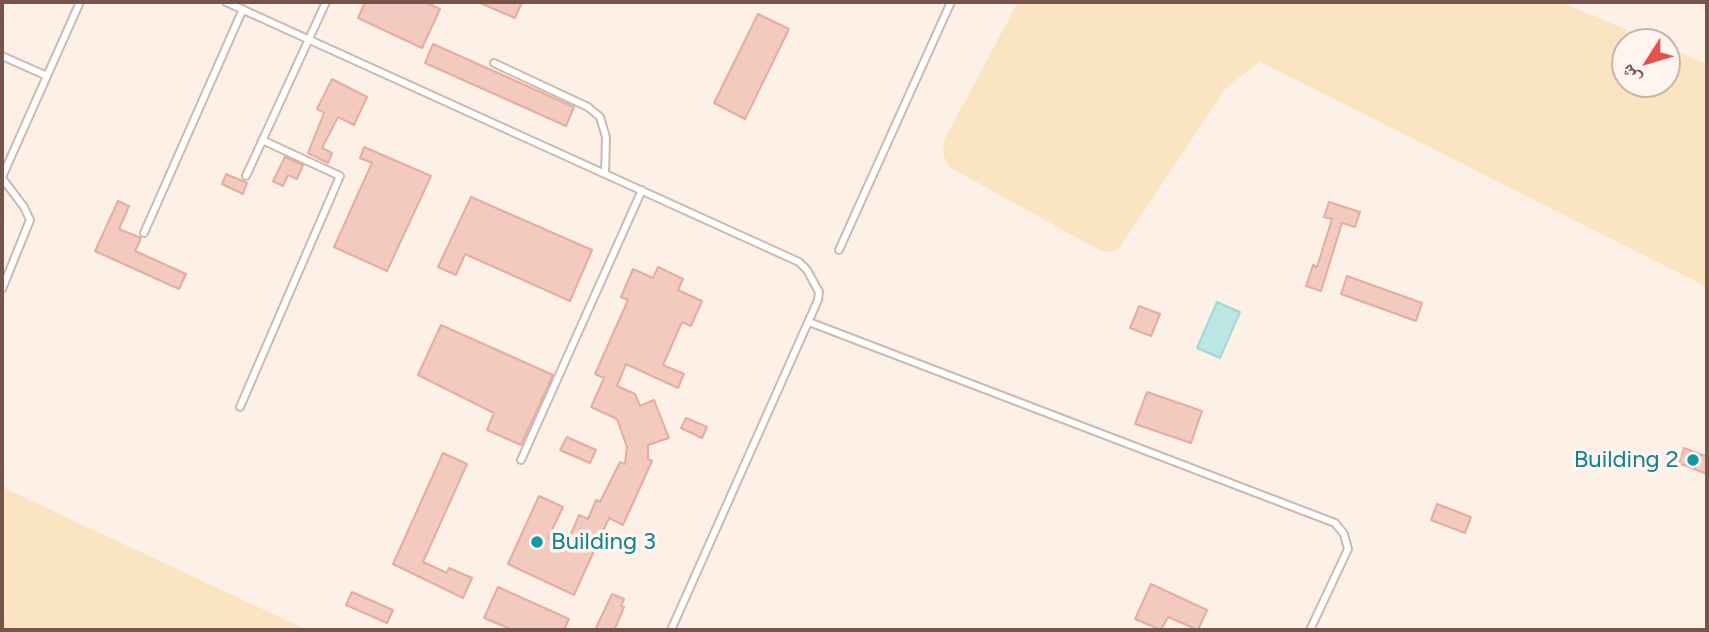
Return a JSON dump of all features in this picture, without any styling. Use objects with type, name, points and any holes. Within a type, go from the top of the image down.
[{"type":"lane","points":[[2,289],[30,220],[24,207],[2,178],[80,2]]},
{"type":"lane","points":[[226,2],[799,262],[807,270],[819,292],[809,322],[671,630]]},
{"type":"lane","points":[[246,176],[326,2]]},
{"type":"lane","points":[[839,250],[951,2]]},
{"type":"lane","points":[[144,233],[243,9]]},
{"type":"lane","points":[[2,56],[47,76]]},
{"type":"lane","points":[[494,63],[588,107],[600,117],[606,137],[605,174]]},
{"type":"lane","points":[[240,407],[340,176],[262,140]]},
{"type":"lane","points":[[521,460],[642,190]]},
{"type":"lane","points":[[809,322],[1335,523],[1344,534],[1348,549],[1310,630]]},
{"type":"sand","points":[[1018,2],[1561,2],[1622,28],[1611,28],[1611,98],[1681,98],[1681,53],[1707,64],[1707,287],[1260,62],[1226,88],[1120,247],[1112,252],[1101,251],[949,167],[943,154],[944,140]]},
{"type":"sand","points":[[2,487],[307,630],[2,630]]},
{"type":"water","points":[[1217,302],[1240,312],[1220,358],[1197,348]]},
{"type":"building","points":[[365,2],[425,2],[440,9],[422,48],[358,18]]},
{"type":"building","points":[[478,2],[522,2],[515,18]]},
{"type":"building","points":[[758,14],[789,29],[745,119],[714,103]]},
{"type":"building","points":[[433,44],[574,107],[566,126],[425,63]]},
{"type":"building","points":[[332,79],[367,97],[354,125],[338,117],[322,148],[332,153],[328,163],[308,153],[324,113],[317,109]]},
{"type":"building","points":[[364,147],[431,176],[387,271],[334,247],[372,163],[360,158]]},
{"type":"building","points":[[285,157],[303,165],[297,179],[288,175],[283,186],[273,181]]},
{"type":"building","points":[[226,174],[247,183],[243,194],[222,184]]},
{"type":"building","points":[[471,197],[592,250],[570,301],[465,254],[456,275],[438,267]]},
{"type":"building","points":[[118,201],[129,206],[119,229],[141,238],[135,251],[186,274],[179,289],[95,251]]},
{"type":"building","points":[[1329,202],[1360,212],[1355,227],[1342,223],[1321,291],[1306,286],[1313,265],[1317,267],[1332,219],[1324,217]]},
{"type":"building","points":[[658,267],[683,279],[678,290],[702,301],[691,326],[682,322],[663,365],[684,374],[678,388],[626,364],[617,386],[635,394],[640,406],[654,400],[669,438],[648,445],[648,459],[652,461],[623,525],[609,518],[574,595],[508,564],[539,496],[563,507],[548,538],[566,546],[579,515],[588,519],[596,500],[600,502],[620,462],[625,464],[627,447],[617,419],[591,407],[604,378],[595,374],[628,300],[621,297],[633,269],[653,278]]},
{"type":"building","points":[[1347,276],[1422,303],[1416,321],[1341,294]]},
{"type":"building","points":[[1139,306],[1160,314],[1151,336],[1130,328]]},
{"type":"building","points":[[441,325],[553,375],[521,445],[487,430],[494,413],[418,375]]},
{"type":"building","points":[[1147,392],[1202,411],[1191,443],[1135,424]]},
{"type":"building","points":[[686,418],[707,427],[702,438],[681,428]]},
{"type":"building","points":[[567,437],[596,450],[590,463],[560,450]]},
{"type":"building","name":"Building 2","points":[[1684,448],[1707,457],[1707,474],[1679,463]]},
{"type":"building","points":[[443,453],[467,464],[423,562],[447,573],[449,568],[472,578],[463,598],[393,564]]},
{"type":"building","points":[[1437,504],[1471,517],[1465,533],[1431,520]]},
{"type":"building","points":[[1151,584],[1207,610],[1198,630],[1168,617],[1161,630],[1135,619]]},
{"type":"building","points":[[498,587],[569,619],[564,630],[513,630],[484,618]]},
{"type":"building","points":[[352,592],[393,610],[387,623],[346,605]]},
{"type":"building","points":[[612,594],[624,599],[621,606],[624,607],[617,624],[614,630],[595,630]]},
{"type":"place","name":"Building 2","points":[[1693,460]]},
{"type":"place","name":"Building 3","points":[[537,542]]}]
